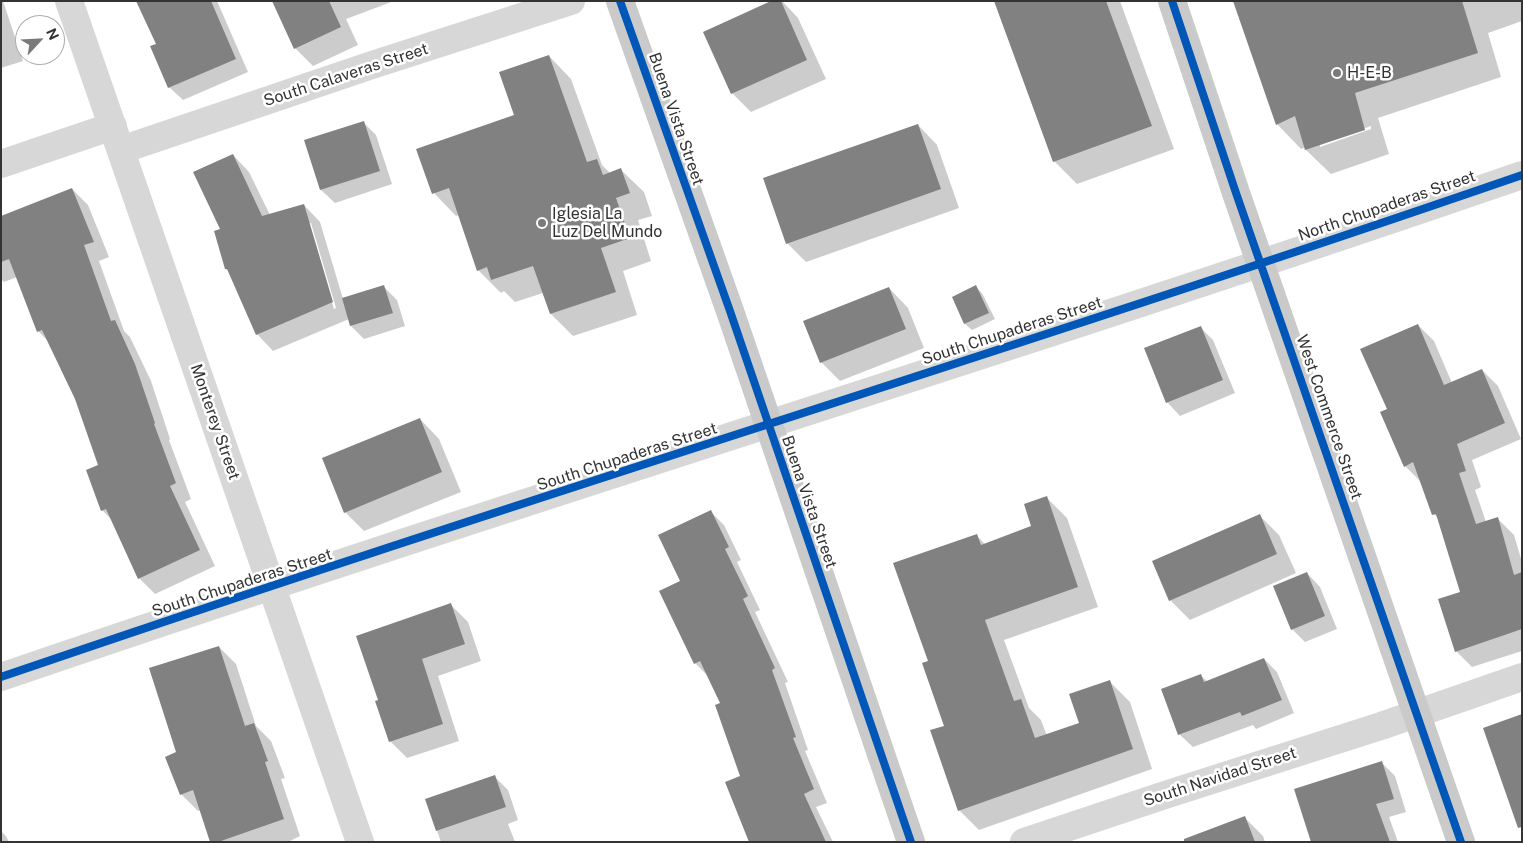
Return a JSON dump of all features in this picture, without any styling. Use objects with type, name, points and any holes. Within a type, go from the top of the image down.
[{"type":"main road","name":"Buena Vista Street","points":[[620,1],[911,842]]},
{"type":"main road","name":"West Commerce Street","points":[[1172,1],[1215,132],[1461,842]]},
{"type":"street","name":"Monterey Street","points":[[69,1],[360,842]]},
{"type":"street","name":"South Calaveras Street","points":[[1,164],[117,138],[372,66],[571,1]]},
{"type":"street","name":"North Chupaderas Street","points":[[1261,264],[1522,175]]},
{"type":"street","name":"South Chupaderas Street","points":[[1,677],[1261,264]]},
{"type":"street","name":"South Navidad Street","points":[[1024,842],[1417,714],[1522,677]]},
{"type":"building","points":[[136,1],[211,1],[236,59],[168,88],[150,46],[156,44]]},
{"type":"building","points":[[272,1],[329,1],[341,27],[294,49]]},
{"type":"building","points":[[771,1],[781,1],[807,60],[731,94],[703,32]]},
{"type":"building","points":[[994,1],[1106,1],[1152,126],[1053,162]]},
{"type":"building","name":"H-E-B","points":[[1233,1],[1462,1],[1478,53],[1355,93],[1365,130],[1305,150],[1295,116],[1276,125]]},
{"type":"building","points":[[549,55],[587,162],[597,159],[603,175],[621,168],[630,193],[616,198],[630,238],[601,248],[616,292],[550,314],[533,266],[491,280],[487,267],[477,271],[449,188],[432,194],[416,149],[514,115],[499,72]]},
{"type":"building","points":[[364,121],[380,171],[320,190],[304,140]]},
{"type":"building","points":[[918,124],[941,189],[786,244],[763,178]]},
{"type":"building","points":[[233,154],[262,216],[304,204],[333,302],[256,335],[227,269],[225,269],[214,231],[220,229],[193,172]]},
{"type":"building","points":[[72,188],[94,242],[84,245],[111,321],[115,320],[135,364],[154,424],[176,483],[170,486],[200,550],[138,579],[106,509],[101,511],[86,470],[98,465],[75,399],[42,330],[37,332],[9,259],[1,262],[1,216]]},
{"type":"building","points":[[384,285],[393,313],[350,326],[342,298]]},
{"type":"building","points":[[976,285],[989,313],[964,324],[952,297]]},
{"type":"building","points":[[889,287],[906,329],[820,363],[803,321]]},
{"type":"building","points":[[1418,324],[1444,385],[1482,369],[1505,423],[1457,444],[1466,471],[1459,473],[1476,524],[1498,517],[1514,575],[1522,572],[1522,629],[1455,652],[1438,599],[1460,592],[1436,514],[1432,515],[1413,462],[1404,467],[1380,412],[1387,409],[1360,349]]},
{"type":"building","points":[[1201,326],[1223,380],[1166,403],[1144,348]]},
{"type":"building","points":[[420,418],[442,472],[344,513],[322,458]]},
{"type":"building","points":[[1047,496],[1078,587],[985,620],[1014,701],[1021,699],[1035,738],[1079,723],[1069,694],[1110,680],[1133,749],[958,811],[930,730],[944,726],[922,663],[928,661],[893,563],[977,534],[981,545],[1031,526],[1024,504]]},
{"type":"building","points":[[711,510],[729,547],[725,549],[748,596],[743,599],[775,668],[772,670],[796,737],[793,738],[814,789],[804,794],[826,842],[749,842],[725,782],[740,776],[715,705],[720,703],[700,661],[694,664],[659,591],[680,581],[658,535]]},
{"type":"building","points":[[1260,514],[1277,554],[1169,601],[1152,561]]},
{"type":"building","points":[[1307,572],[1325,616],[1291,630],[1273,586]]},
{"type":"building","points":[[451,603],[465,644],[422,659],[443,724],[389,742],[375,701],[378,700],[356,636]]},
{"type":"building","points":[[219,646],[245,726],[254,723],[268,761],[265,762],[284,819],[218,842],[210,842],[193,790],[180,795],[165,757],[176,752],[149,668]]},
{"type":"building","points":[[1264,658],[1282,700],[1242,716],[1240,712],[1178,735],[1161,689],[1201,674],[1204,682]]},
{"type":"building","points":[[1522,714],[1522,827],[1518,828],[1483,728]]},
{"type":"building","points":[[1382,761],[1394,799],[1376,804],[1390,842],[1311,842],[1294,789]]},
{"type":"building","points":[[495,775],[506,807],[436,831],[425,799]]},
{"type":"building","points":[[1245,816],[1255,842],[1184,842],[1184,839]]},
{"type":"cycle path","points":[[620,1],[730,311],[911,842]]},
{"type":"cycle path","points":[[1172,1],[1236,193],[1461,842]]},
{"type":"cycle path","points":[[1,677],[381,550],[1142,303],[1522,175]]},
{"type":"place","name":"H-E-B","points":[[1337,73]]},
{"type":"place","name":"Iglesia La Luz Del Mundo","points":[[542,223]]}]
